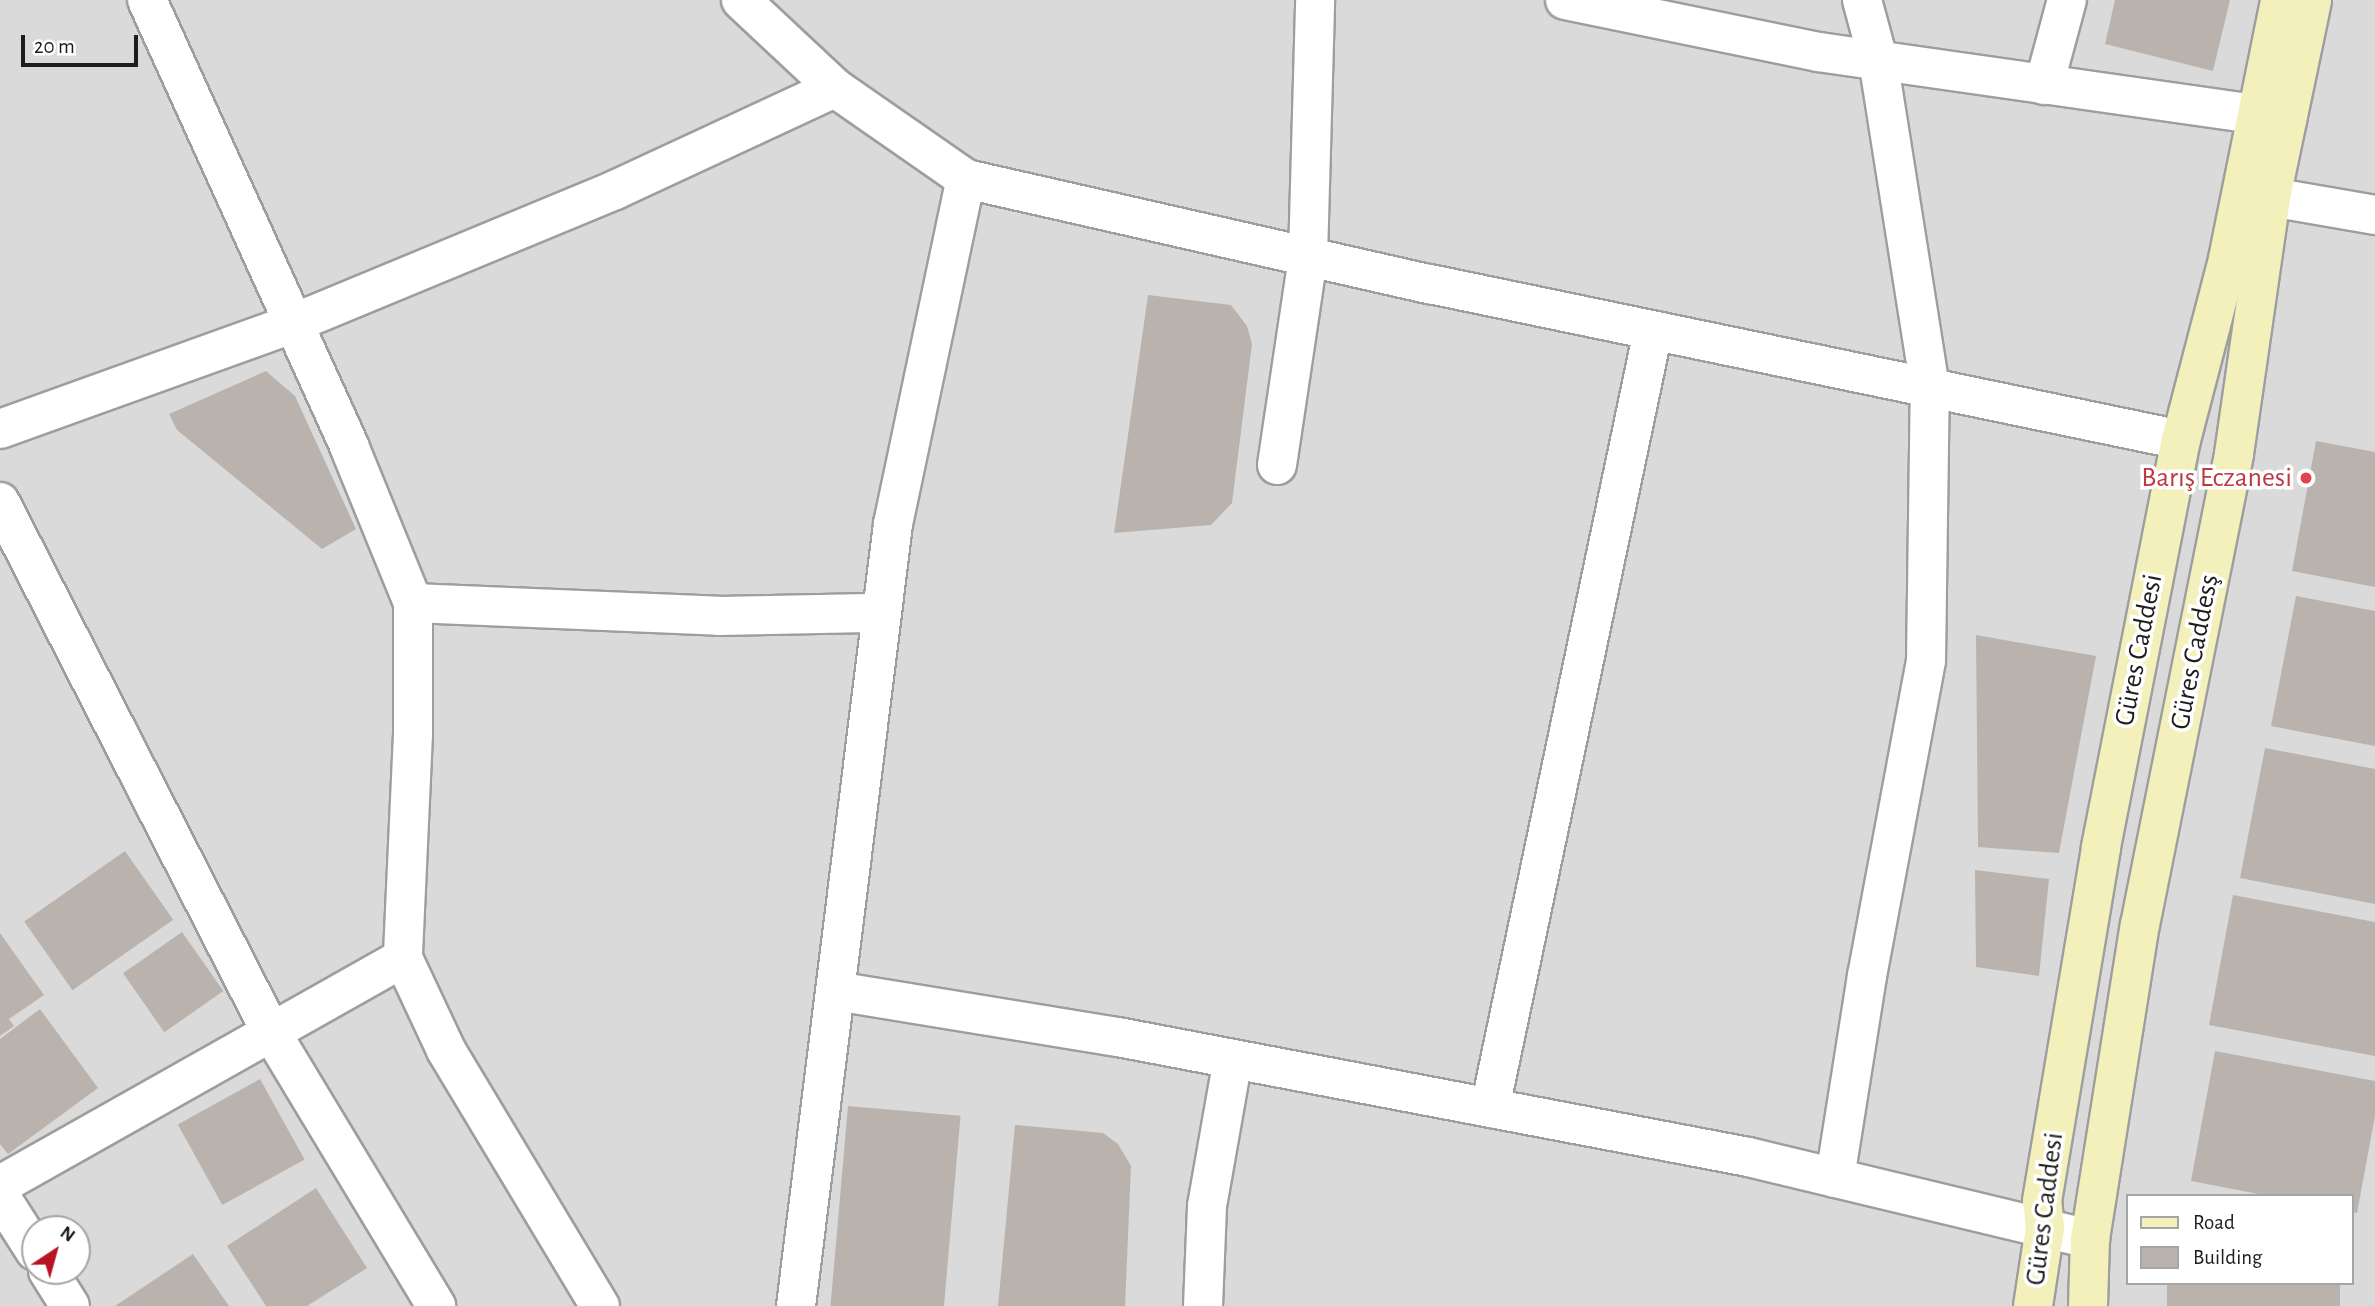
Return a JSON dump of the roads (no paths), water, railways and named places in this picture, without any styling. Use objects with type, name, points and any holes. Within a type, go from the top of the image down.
[{"type":"street","points":[[147,0],[294,323],[413,603],[413,734],[403,958],[446,1050],[600,1306]]},
{"type":"street","points":[[741,0],[835,88],[966,179],[1308,257],[2181,440]]},
{"type":"street","points":[[1277,465],[1308,257],[1315,0]]},
{"type":"street","points":[[1565,0],[1819,52],[1878,58],[2271,117]]},
{"type":"street","points":[[1835,1178],[1867,976],[1926,661],[1930,388],[1878,58],[1862,0]]},
{"type":"street","points":[[2044,85],[2067,0]]},
{"type":"street","name":"Güres Caddesi","points":[[2033,1306],[2045,1228],[2042,1201],[2101,846],[2181,440],[2228,259],[2271,117],[2280,0]]},
{"type":"street","name":"Güres Caddesş","points":[[2088,1306],[2090,1239],[2140,925],[2234,454],[2270,197],[2271,117],[2312,0]]},
{"type":"street","points":[[0,429],[294,323],[615,190],[835,88]]},
{"type":"street","points":[[796,1306],[893,524],[966,179]]},
{"type":"street","points":[[2270,197],[2375,215]]},
{"type":"street","points":[[1490,1108],[1653,331]]},
{"type":"street","points":[[0,502],[271,1032],[436,1306]]},
{"type":"street","points":[[413,603],[719,616],[882,613]]},
{"type":"street","points":[[0,1185],[403,958]]},
{"type":"street","points":[[836,991],[1233,1059],[1490,1108],[1835,1178],[2090,1239]]},
{"type":"street","points":[[1203,1306],[1207,1206],[1233,1059]]},
{"type":"street","points":[[0,1196],[21,1229]]},
{"type":"street","points":[[57,1285],[70,1306]]},
{"type":"place","name":"Barış Eczanesi","points":[[2306,478]]}]
